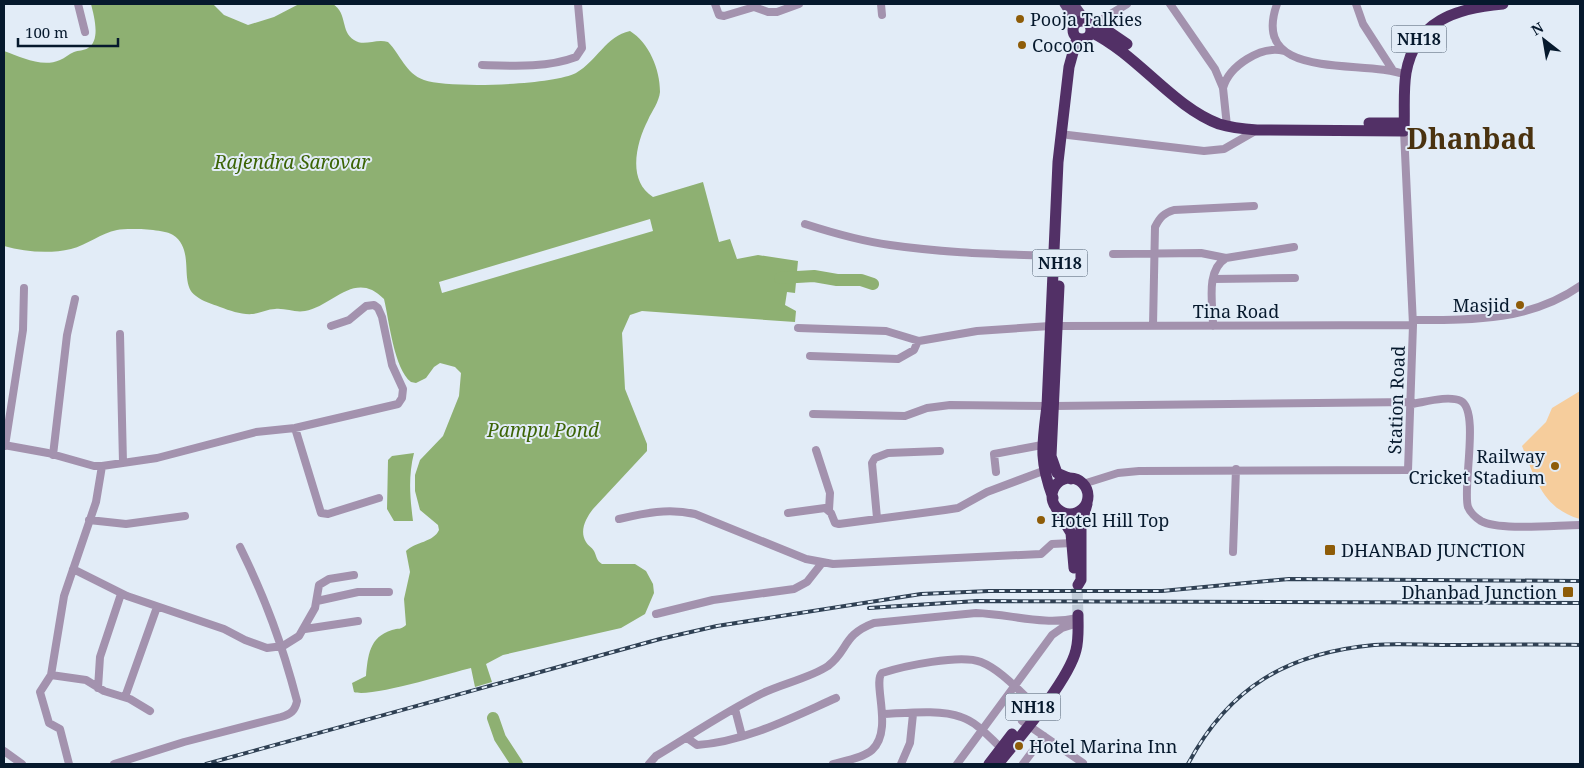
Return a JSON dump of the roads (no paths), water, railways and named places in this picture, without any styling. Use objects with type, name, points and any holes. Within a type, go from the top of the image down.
[{"type":"highway","name":"NH18","points":[[1404,127],[1406,74],[1410,58],[1420,37],[1439,20],[1467,9],[1503,4]]},
{"type":"highway","points":[[1085,29],[1115,44],[1201,114],[1226,122],[1257,130],[1404,127]]},
{"type":"highway","name":"NH18","points":[[1083,484],[1057,473],[1052,461],[1050,406],[1068,134],[1077,60],[1085,29]]},
{"type":"highway","name":"NH18","points":[[1054,326],[1053,256],[1062,126],[1069,66],[1085,29]]},
{"type":"highway","points":[[1226,122],[1404,127]]},
{"type":"highway","name":"NH18","points":[[1050,406],[1042,446],[1043,471],[1054,502],[1070,532],[1077,586],[1081,580],[1081,520],[1088,500]]},
{"type":"highway","points":[[1071,478],[1062,480],[1056,486],[1054,502],[1067,514],[1076,513],[1083,508],[1088,500],[1087,491],[1083,484]]},
{"type":"highway","name":"NH18","points":[[988,764],[1056,688],[1072,662],[1076,650],[1078,619]]},
{"type":"highway","name":"NH18","points":[[998,764],[1068,657],[1076,650]]},
{"type":"main road","points":[[1064,4],[1085,29]]},
{"type":"main road","points":[[1074,4],[1085,29]]},
{"type":"street","points":[[78,4],[85,32]]},
{"type":"street","points":[[482,65],[524,66],[562,62],[576,58],[582,48],[578,4]]},
{"type":"street","points":[[715,4],[719,14],[724,16],[754,7],[768,12],[777,12],[799,4]]},
{"type":"street","points":[[881,4],[882,15]]},
{"type":"street","points":[[1085,29],[1127,4]]},
{"type":"street","points":[[1170,4],[1210,60],[1223,88],[1226,122]]},
{"type":"street","points":[[1277,4],[1273,19],[1274,36],[1286,52]]},
{"type":"street","points":[[1356,4],[1364,24],[1392,69]]},
{"type":"street","points":[[1223,88],[1228,76],[1249,59],[1270,50],[1286,52],[1312,63],[1392,69],[1406,74]]},
{"type":"street","name":"Station Road","points":[[1083,484],[1118,473],[1236,469],[1408,470],[1412,403],[1413,322],[1404,127]]},
{"type":"street","points":[[1068,134],[1204,151],[1224,149],[1257,130]]},
{"type":"street","points":[[1153,326],[1155,227],[1165,213],[1174,210],[1254,206]]},
{"type":"street","points":[[805,224],[847,237],[888,245],[971,253],[1053,256]]},
{"type":"street","points":[[1113,254],[1201,253],[1226,258],[1294,246]]},
{"type":"street","points":[[1213,326],[1213,279],[1216,268],[1226,258]]},
{"type":"street","points":[[1213,279],[1296,278]]},
{"type":"street","name":"Tina Road","points":[[918,341],[977,331],[1054,326],[1213,326],[1481,319],[1525,313],[1543,307],[1580,286]]},
{"type":"street","points":[[24,288],[23,330],[5,446],[53,455],[88,465],[102,466],[157,458],[269,429],[295,428],[398,404],[402,398],[403,390],[392,365],[382,317],[378,308],[374,305],[366,306],[349,320],[331,326]]},
{"type":"street","points":[[53,455],[66,335],[75,299]]},
{"type":"street","points":[[798,328],[886,330],[918,341],[914,350],[898,359],[810,356]]},
{"type":"street","points":[[120,334],[123,463]]},
{"type":"street","points":[[813,414],[905,416],[927,408],[950,405],[1412,403],[1447,399],[1460,401],[1466,406],[1470,432],[1467,504],[1478,519],[1497,525],[1580,525]]},
{"type":"street","points":[[295,428],[321,513],[328,514],[379,498]]},
{"type":"street","points":[[996,472],[994,454],[1042,446]]},
{"type":"street","points":[[816,450],[830,493],[829,510],[835,522],[839,524],[958,508],[987,492],[1043,471]]},
{"type":"street","points":[[877,518],[872,463],[875,458],[888,453],[940,451]]},
{"type":"street","points":[[70,764],[60,730],[49,723],[41,696],[42,688],[51,676],[64,596],[96,502],[102,466]]},
{"type":"street","points":[[1233,552],[1236,469]]},
{"type":"street","points":[[788,513],[825,508],[829,510]]},
{"type":"street","points":[[619,519],[665,510],[687,512],[806,559],[822,563],[857,564],[1041,554],[1052,544],[1072,542]]},
{"type":"street","points":[[89,520],[126,524],[185,516]]},
{"type":"street","points":[[114,764],[184,742],[290,714],[296,709],[296,701],[282,646],[264,596],[240,547]]},
{"type":"street","points":[[656,614],[713,600],[794,589],[807,582],[822,563]]},
{"type":"street","points":[[73,569],[121,594],[224,629],[260,646],[282,646],[299,636],[305,629],[317,601],[319,584],[329,579],[354,575]]},
{"type":"street","points":[[317,601],[358,592],[389,592]]},
{"type":"street","points":[[98,688],[100,657],[121,594]]},
{"type":"street","points":[[125,697],[157,607]]},
{"type":"street","points":[[649,764],[656,756],[735,709],[774,688],[827,666],[836,658],[850,636],[861,628],[874,623],[976,613],[1026,620],[1078,619]]},
{"type":"street","points":[[957,764],[1012,686],[1052,635],[1078,619]]},
{"type":"street","points":[[305,629],[358,622]]},
{"type":"street","points":[[833,764],[872,750],[877,744],[884,714],[878,679],[882,673],[969,659],[982,663],[1035,706]]},
{"type":"street","points":[[51,676],[86,680],[98,688],[125,697],[150,711]]},
{"type":"street","points":[[687,738],[697,746],[742,736],[774,725],[836,698]]},
{"type":"street","points":[[735,709],[742,736]]},
{"type":"street","points":[[884,714],[946,713],[962,717],[982,730],[1001,748]]},
{"type":"street","points":[[901,764],[910,742],[913,714]]},
{"type":"street","points":[[1025,724],[1083,763]]},
{"type":"street","points":[[1024,764],[1044,736]]},
{"type":"street","points":[[4,751],[22,764]]},
{"type":"water","name":"Rajendra Sarovar","points":[[91,4],[213,4],[224,15],[248,25],[274,17],[299,4],[333,4],[341,13],[347,32],[354,40],[362,43],[388,42],[412,73],[424,80],[437,83],[477,85],[525,83],[564,77],[576,73],[583,68],[608,43],[622,34],[630,31],[643,42],[656,66],[660,92],[637,150],[637,172],[645,190],[653,197],[703,182],[719,242],[730,239],[737,259],[758,255],[798,261],[795,293],[787,292],[785,305],[796,311],[795,322],[642,311],[630,315],[622,333],[625,389],[647,444],[647,451],[593,509],[586,520],[583,533],[587,543],[602,564],[635,564],[646,571],[653,584],[654,593],[645,614],[621,628],[503,655],[486,664],[492,682],[475,687],[471,668],[393,688],[363,693],[354,692],[352,683],[366,676],[369,655],[374,642],[384,633],[406,625],[404,599],[410,572],[406,551],[429,540],[439,530],[438,525],[420,510],[415,491],[415,475],[420,460],[443,436],[459,396],[461,373],[455,367],[440,363],[434,367],[426,378],[416,383],[411,382],[405,376],[396,356],[384,299],[373,291],[363,288],[354,288],[315,308],[305,311],[275,309],[245,314],[204,301],[191,291],[188,284],[186,258],[180,241],[173,235],[162,231],[117,230],[71,249],[46,252],[20,250],[4,246],[4,51],[32,61],[46,63],[60,60],[74,52],[86,49],[92,44],[95,34],[95,21]],"holes":[[[650,219],[653,231],[442,293],[439,282]]]},
{"type":"water","points":[[414,453],[410,487],[413,521],[394,521],[387,509],[388,460],[392,456]]},
{"type":"waterway","points":[[780,278],[814,276],[837,280],[861,280],[873,284]]},
{"type":"waterway","points":[[493,718],[500,738],[517,764]]},
{"type":"tunnel","points":[[1077,588],[1078,615]]},
{"type":"railway","points":[[206,764],[660,639],[717,626],[921,594],[989,591],[1162,591],[1289,579],[1580,581]]},
{"type":"railway","points":[[869,608],[977,601],[1580,603]]},
{"type":"railway","points":[[1188,764],[1204,737],[1222,714],[1242,695],[1264,679],[1288,666],[1314,656],[1343,649],[1383,644],[1580,645]]},
{"type":"place","name":"Pooja Talkies","points":[[1020,19]]},
{"type":"place","name":"Cocoon","points":[[1022,45]]},
{"type":"place","name":"Masjid","points":[[1520,305]]},
{"type":"place","name":"Railway Cricket Stadium","points":[[1555,466]]},
{"type":"place","name":"Hotel Hill Top","points":[[1041,520]]},
{"type":"place","name":"DHANBAD JUNCTION","points":[[1330,550]]},
{"type":"place","name":"Dhanbad Junction","points":[[1568,592]]},
{"type":"place","name":"Hotel Marina Inn","points":[[1019,746]]},
{"type":"district","name":"Dhanbad","points":[[1471,138]]},
{"type":"water label","name":"Pampu Pond","points":[[543,430]]}]
